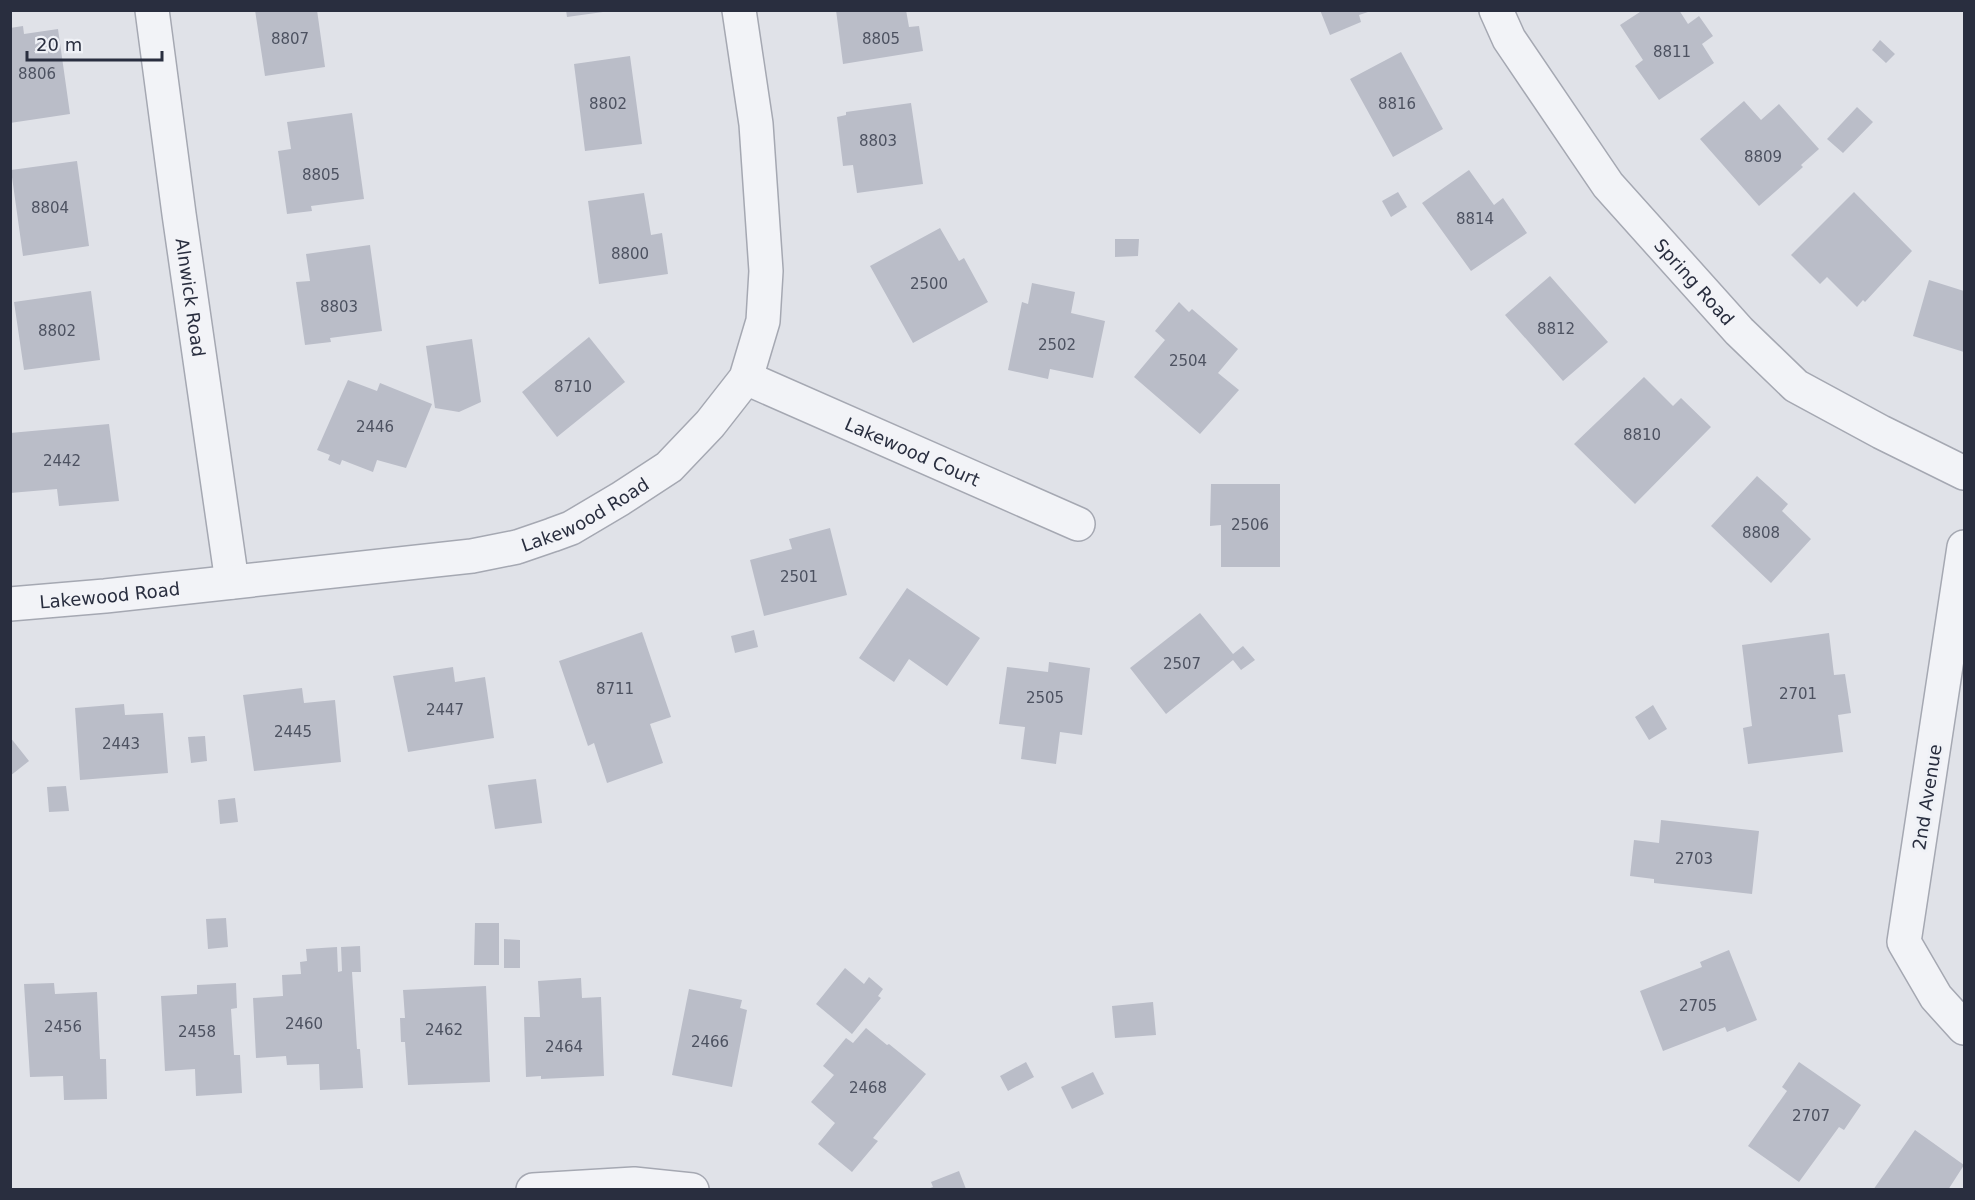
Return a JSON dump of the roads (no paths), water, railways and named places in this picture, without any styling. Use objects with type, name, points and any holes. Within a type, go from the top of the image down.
[{"type":"street","name":"Alnwick Road","points":[[152,10],[232,582]]},
{"type":"street","name":"Lakewood Road","points":[[10,604],[105,596],[472,556],[517,547],[552,536],[581,522],[669,467],[710,424],[746,378],[764,321],[766,271],[756,124],[739,10]]},
{"type":"street","name":"Spring Road","points":[[1496,10],[1509,39],[1608,185],[1739,331],[1796,386],[1881,432],[1965,473]]},
{"type":"street","name":"Lakewood Court","points":[[746,378],[1078,524]]},
{"type":"street","name":"2nd Avenue","points":[[1965,548],[1904,942],[1936,997],[1965,1028]]},
{"type":"street","points":[[533,1190],[634,1184],[692,1190]]}]
